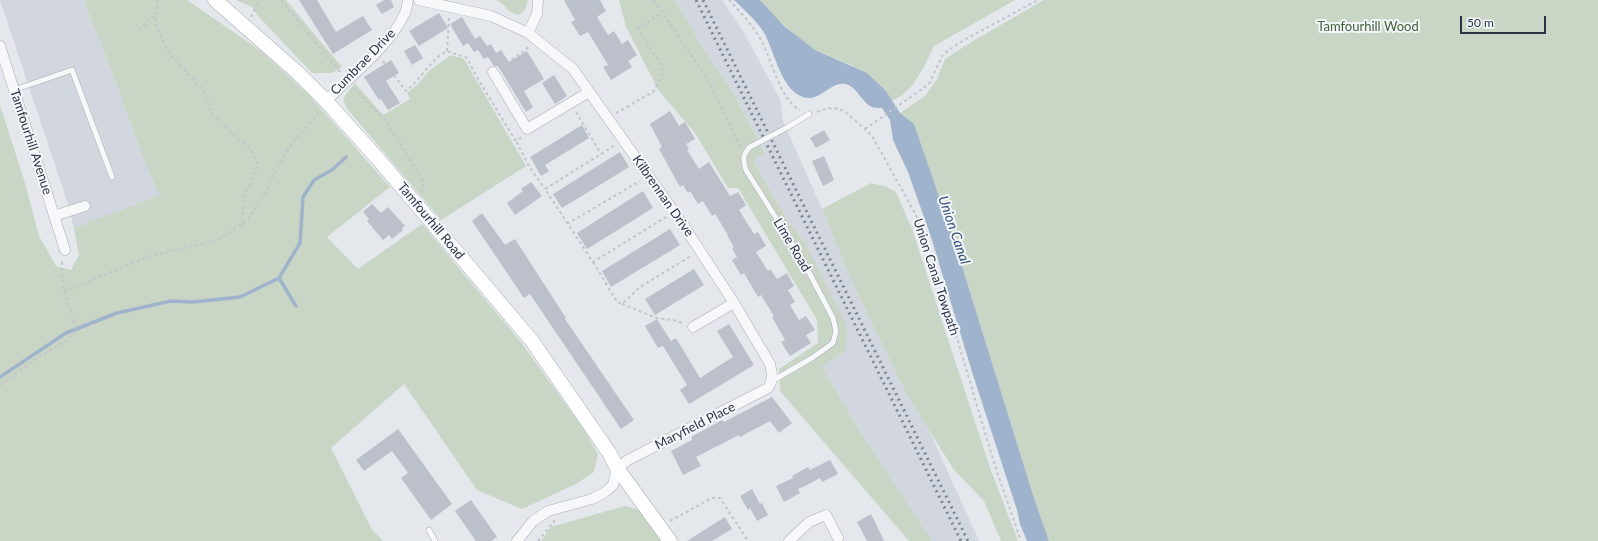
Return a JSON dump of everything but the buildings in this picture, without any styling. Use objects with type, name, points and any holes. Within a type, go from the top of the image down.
[{"type":"main road","name":"Tamfourhill Road","points":[[215,0],[326,101],[418,204],[532,341],[610,454],[617,468],[670,541]]},
{"type":"street","name":"Cumbrae Drive","points":[[326,101],[375,53],[398,25],[405,14],[408,0]]},
{"type":"street","name":"Kilbrennan Drive","points":[[419,0],[491,16],[528,33],[573,69],[674,212],[734,303],[770,364],[772,381]]},
{"type":"street","points":[[528,33],[537,14],[538,0]]},
{"type":"street","name":"Tamfourhill Avenue","points":[[0,46],[65,250]]},
{"type":"street","points":[[493,72],[527,129],[589,92]]},
{"type":"street","points":[[54,216],[85,206]]},
{"type":"street","points":[[693,327],[734,303]]},
{"type":"street","name":"Maryfield Place","points":[[617,468],[628,460],[761,392],[768,388],[772,381]]},
{"type":"street","points":[[516,541],[533,521],[548,511],[592,499],[605,492],[613,485],[617,468]]},
{"type":"street","points":[[789,541],[809,522],[826,515],[838,538]]},
{"type":"lane","points":[[14,90],[72,70],[112,177]]},
{"type":"lane","points":[[744,153],[750,147],[809,114]]},
{"type":"lane","name":"Lime Road","points":[[744,153],[743,160],[746,170],[803,261],[833,318],[836,331],[833,343],[812,358],[772,381]]},
{"type":"lane","points":[[429,530],[435,541]]},
{"type":"path","points":[[158,0],[155,24],[170,54],[203,90],[213,116],[251,150],[258,165],[245,194],[240,225]]},
{"type":"path","points":[[246,27],[259,0]]},
{"type":"path","points":[[281,0],[348,80],[385,120],[424,182],[418,204]]},
{"type":"path","points":[[654,0],[711,85],[738,145],[744,153]]},
{"type":"path","points":[[729,0],[748,21],[763,43],[780,86],[794,107],[809,114]]},
{"type":"path","points":[[865,129],[929,84],[943,54],[964,40],[1038,0]]},
{"type":"path","points":[[447,51],[450,29],[449,7]]},
{"type":"path","points":[[608,118],[656,89],[663,73],[662,65],[638,28],[662,13]]},
{"type":"path","points":[[139,30],[155,15]]},
{"type":"path","points":[[478,79],[510,62],[515,56],[537,40]]},
{"type":"path","points":[[375,53],[406,91],[441,54],[447,51],[467,58],[530,168],[593,262],[617,302],[656,318],[673,320]]},
{"type":"path","points":[[65,291],[147,257],[216,240],[248,220],[264,194],[279,163],[326,101]]},
{"type":"path","name":"Union Canal Towpath","points":[[809,114],[826,108],[840,109],[865,129],[876,142],[918,222],[937,271],[995,466],[1021,541]]},
{"type":"path","points":[[574,109],[601,154]]},
{"type":"path","points":[[517,143],[527,129]]},
{"type":"path","points":[[545,189],[606,151]]},
{"type":"path","points":[[568,224],[649,176]]},
{"type":"path","points":[[593,262],[674,212]]},
{"type":"path","points":[[0,385],[40,356],[65,342],[76,332],[65,291],[62,266],[65,250]]},
{"type":"path","points":[[622,304],[637,290],[700,250]]},
{"type":"path","points":[[660,527],[716,497],[722,501],[748,541]]},
{"type":"path","points":[[538,541],[553,522],[562,506]]},
{"type":"shaded area","points":[[0,0],[85,0],[87,9],[111,69],[144,160],[161,195],[74,228],[67,201]]},
{"type":"shaded area","points":[[675,0],[722,0],[744,33],[780,99],[783,121],[854,286],[907,395],[927,426],[979,541],[932,541],[862,435],[822,367],[846,351],[806,244],[790,224],[754,163],[756,157],[765,152],[733,92],[705,52]]},
{"type":"green space","points":[[85,0],[187,0],[261,51],[309,95],[390,187],[327,237],[358,269],[422,224],[520,341],[585,431],[598,454],[594,472],[576,484],[522,509],[477,490],[404,384],[331,448],[372,530],[383,541],[0,541],[0,105],[25,183],[39,236],[56,266],[71,270],[79,255],[74,228],[160,195],[144,160],[111,69],[87,9]]},
{"type":"green space","points":[[236,0],[286,0],[342,67],[332,73],[312,73],[258,16],[252,7]]},
{"type":"green space","points":[[496,0],[528,0],[525,10],[518,15],[511,12]]},
{"type":"green space","points":[[619,0],[675,0],[705,52],[733,92],[765,153],[756,157],[754,163],[790,224],[806,244],[847,326],[846,351],[822,367],[862,435],[932,541],[909,541],[780,391],[779,369],[818,343],[817,320],[738,188],[728,188],[695,133],[659,91],[626,27]]},
{"type":"green space","points":[[760,0],[1015,0],[934,46],[924,67],[912,86],[901,96],[892,101],[886,91],[853,66],[815,50],[801,40],[772,15]]},
{"type":"green space","name":"Tamfourhill Wood","points":[[1044,0],[1598,0],[1598,541],[1049,541],[1034,498],[952,234],[914,125],[900,113],[925,96],[937,79],[945,59]]},
{"type":"green space","points":[[451,55],[464,59],[526,166],[441,220],[349,111],[343,101],[346,94],[355,83],[383,115],[410,99],[407,93],[418,84],[430,70]]},
{"type":"green space","points":[[871,183],[887,187],[896,192],[912,229],[990,468],[1018,541],[1001,541],[984,501],[954,470],[907,395],[854,286],[822,209]]},
{"type":"green space","points":[[625,506],[642,511],[662,541],[541,541],[551,527]]},
{"type":"water","points":[[734,0],[760,0],[784,26],[815,50],[867,73],[886,91],[900,113],[914,124],[952,234],[1034,498],[1049,541],[1027,541],[1020,524],[1017,510],[973,375],[931,237],[908,172],[893,140],[890,120],[882,108],[874,108],[870,106],[849,85],[840,84],[820,95],[809,98],[795,93],[783,78],[763,31]]},
{"type":"waterway","points":[[0,377],[66,333],[117,313],[171,301],[193,302],[240,297],[279,278],[300,243],[303,197],[314,180],[332,170],[346,157]]},
{"type":"waterway","points":[[279,278],[296,306]]},
{"type":"railway","points":[[696,0],[961,541]]},
{"type":"railway","points":[[703,0],[968,541]]},
{"type":"water label","name":"Union Canal","points":[[954,230]]}]
